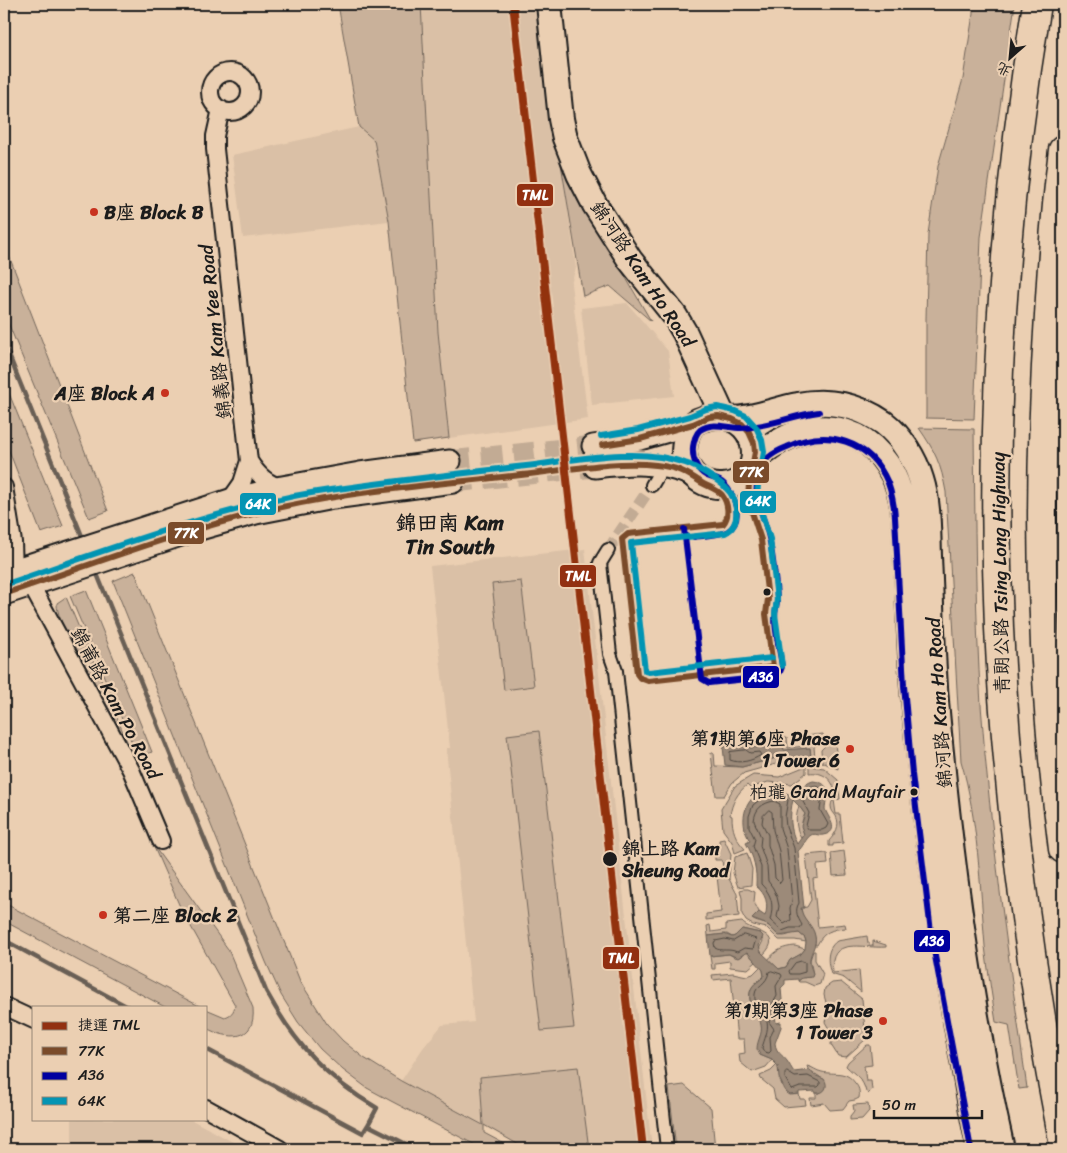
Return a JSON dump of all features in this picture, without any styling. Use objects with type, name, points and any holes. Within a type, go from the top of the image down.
[{"type":"highway","name":"青朗公路 Tsing Long Highway","points":[[1037,4],[1015,158],[1008,228],[1000,350],[997,540],[999,628],[1006,747],[1014,830],[1033,973],[1063,1140]]},
{"type":"highway","points":[[1063,150],[1054,232],[1043,443],[1045,617],[1052,742],[1063,849]]},
{"type":"main road","name":"錦河路 Kam Ho Road","points":[[549,4],[560,119],[579,174],[595,205],[630,260],[675,316],[694,351],[701,370],[727,417],[755,416],[798,405],[829,402],[844,405],[872,416],[895,433],[914,461],[921,478],[927,515],[935,688],[951,852],[972,998],[1002,1149]]},
{"type":"main road","name":"錦河路 Kam Ho Road","points":[[695,423],[700,400],[701,370]]},
{"type":"main road","points":[[708,417],[727,417],[742,424],[749,432],[754,443],[754,460],[746,475],[740,481],[730,486],[712,486],[692,475],[684,460],[684,452],[687,434],[695,423],[708,417]]},
{"type":"main road","name":"錦河路 Kam Ho Road","points":[[754,460],[771,446],[797,432],[830,428],[851,434],[875,449],[892,472],[898,485],[904,516],[913,686],[920,773],[930,854],[941,938],[980,1149]]},
{"type":"street","name":"錦義路 Kam Yee Road","points":[[221,109],[215,136],[215,149],[249,461],[242,483],[230,500]]},
{"type":"street","points":[[692,475],[664,466],[594,457],[640,439],[695,423]]},
{"type":"street","points":[[249,461],[254,470],[264,480],[275,486],[282,487]]},
{"type":"street","points":[[4,594],[19,573],[151,535],[230,500],[282,487],[360,473],[450,461]]},
{"type":"street","points":[[652,485],[664,466]]},
{"type":"street","points":[[151,535],[200,529],[282,507],[332,498],[453,482]]},
{"type":"street","name":"錦莆路 Kam Po Road","points":[[4,487],[19,573],[131,770],[161,841]]},
{"type":"street","points":[[608,550],[600,563],[610,654],[616,671],[667,1149]]},
{"type":"street","points":[[4,1006],[32,1019]]},
{"type":"street","points":[[208,1109],[280,1149]]},
{"type":"shaded area","points":[[338,4],[421,4],[438,332],[449,438],[413,443],[389,221],[374,140],[359,127]]},
{"type":"shaded area","points":[[421,4],[540,4],[576,268],[571,284],[588,419],[449,438],[438,332]]},
{"type":"shaded area","points":[[973,4],[1015,4],[981,237],[974,419],[926,418],[928,234],[938,166],[963,79]]},
{"type":"shaded area","points":[[359,127],[374,140],[389,221],[243,238],[232,155]]},
{"type":"shaded area","points":[[556,134],[583,204],[651,321],[610,286],[583,296]]},
{"type":"shaded area","points":[[4,243],[108,511],[89,518],[4,313]]},
{"type":"shaded area","points":[[627,303],[668,351],[674,396],[592,405],[581,308]]},
{"type":"shaded area","points":[[4,381],[63,526],[41,533],[4,438]]},
{"type":"shaded area","points":[[919,428],[974,429],[981,705],[989,801],[1027,1088],[1019,1089],[1009,1025],[996,1022],[985,946],[975,829],[961,761],[946,492],[937,458]]},
{"type":"shaded area","points":[[585,549],[652,1149],[526,1149],[401,1081],[423,1048],[442,1025],[474,1022],[446,748],[450,748],[430,566]]},
{"type":"shaded area","points":[[135,572],[300,981],[327,1024],[343,1041],[364,1058],[401,1081],[483,1125],[480,1077],[578,1067],[589,1149],[526,1149],[484,1125],[484,1133],[514,1149],[483,1149],[367,1088],[320,1049],[298,1022],[281,995],[266,962],[113,581]]},
{"type":"shaded area","points":[[521,581],[534,686],[504,690],[492,584]]},
{"type":"shaded area","points":[[86,590],[152,752],[138,757],[70,596]]},
{"type":"shaded area","points":[[66,597],[134,758],[89,679],[66,632],[57,603]]},
{"type":"shaded area","points":[[539,731],[574,1028],[541,1031],[507,735]]},
{"type":"shaded area","points":[[823,734],[823,739],[814,747],[814,761],[791,765],[776,764],[744,773],[732,783],[724,796],[716,796],[711,753],[714,753],[715,766],[742,767],[776,758],[811,757],[810,748],[783,751],[782,738],[787,738],[788,748],[805,746],[804,736]]},
{"type":"shaded area","points":[[828,743],[835,743],[838,769],[822,762],[821,750]]},
{"type":"shaded area","points":[[806,766],[806,773],[792,784],[768,782],[750,788],[747,785],[740,791],[730,815],[732,816],[733,830],[736,838],[745,849],[735,853],[732,842],[723,830],[721,809],[735,786],[753,775],[779,777]]},
{"type":"shaded area","points":[[809,766],[824,768],[838,780],[840,799],[834,800],[836,814],[840,814],[843,843],[829,846],[829,841],[838,826],[836,816],[831,808],[834,795],[833,785],[819,773],[809,773]]},
{"type":"shaded area","points":[[799,806],[805,814],[802,821],[804,834],[802,839],[796,823]]},
{"type":"shaded area","points":[[724,839],[731,854],[729,879],[737,894],[739,916],[706,920],[706,914],[721,912],[717,876],[724,875],[722,860],[715,860],[715,855],[720,849],[719,840]]},
{"type":"shaded area","points":[[153,845],[228,949],[253,1008],[253,1019],[246,1032],[232,1036],[223,1035],[208,1029],[208,1010],[225,1017],[232,1013],[235,1005],[181,909]]},
{"type":"shaded area","points":[[844,851],[847,875],[833,876],[831,853]]},
{"type":"shaded area","points":[[747,853],[752,869],[751,885],[738,887],[733,873],[735,857]]},
{"type":"shaded area","points":[[827,853],[828,864],[817,865],[818,878],[813,879],[818,927],[845,924],[846,928],[829,932],[815,945],[814,933],[804,918],[801,908],[807,907],[811,900],[806,855]]},
{"type":"shaded area","points":[[744,889],[755,892],[754,902],[759,912],[752,919],[767,925],[780,936],[799,933],[805,938],[806,942],[779,940],[767,928],[753,925],[746,921],[742,914],[740,890]]},
{"type":"shaded area","points":[[4,903],[199,1006],[163,1006],[4,921]]},
{"type":"shaded area","points":[[742,922],[769,937],[771,942],[763,955],[759,949],[763,941],[760,933],[742,929],[732,937],[727,934],[708,936],[707,926],[710,925],[711,932],[726,930],[726,924]]},
{"type":"shaded area","points":[[867,936],[868,943],[873,946],[873,941],[886,945],[886,947],[849,946],[836,953],[833,961],[833,973],[859,970],[861,992],[844,978],[831,974],[828,956],[833,944],[837,941]]},
{"type":"shaded area","points":[[795,946],[805,949],[801,954],[790,960],[786,967],[778,969],[768,960],[780,950]]},
{"type":"shaded area","points":[[813,951],[815,951],[815,960],[823,974],[820,984],[814,986],[798,981],[802,978],[811,977],[813,974],[810,960]]},
{"type":"shaded area","points":[[745,952],[756,962],[748,969],[730,967],[730,961],[715,963],[715,969],[712,969],[710,956],[729,954],[734,957],[740,957]]},
{"type":"shaded area","points":[[761,966],[764,976],[751,990],[750,1001],[761,1022],[762,1033],[758,1044],[760,1055],[772,1060],[766,1067],[752,1072],[740,1062],[739,1054],[745,1053],[744,1039],[737,1039],[731,978],[713,980],[712,975],[733,973],[747,976],[753,974]]},
{"type":"shaded area","points":[[841,982],[862,999],[866,1039],[846,1057],[838,1056],[831,1045],[832,1034],[825,1022],[828,1010],[824,995],[825,988],[832,983]]},
{"type":"shaded area","points":[[867,1045],[870,1045],[872,1065],[864,1066],[866,1081],[871,1081],[872,1090],[868,1094],[861,1080],[846,1066]]},
{"type":"shaded area","points":[[777,1065],[784,1090],[792,1095],[799,1094],[800,1099],[805,1099],[806,1105],[784,1107],[775,1099],[773,1089],[760,1076],[771,1071]]},
{"type":"shaded area","points":[[807,1066],[827,1073],[848,1076],[857,1086],[859,1098],[849,1101],[843,1109],[830,1110],[824,1103],[811,1105],[810,1098],[816,1098],[816,1093],[820,1093],[820,1077],[808,1069]]},
{"type":"shaded area","points":[[684,1085],[711,1108],[715,1149],[676,1149],[669,1087]]},
{"type":"shaded area","points":[[868,1104],[869,1111],[862,1119],[850,1120],[850,1116],[854,1111],[853,1105]]},
{"type":"shaded area","points":[[72,1120],[192,1120],[246,1149],[72,1149]]},
{"type":"water","points":[[750,745],[750,748],[783,745],[784,750],[810,748],[811,757],[776,758],[742,767],[725,765],[723,747]]},
{"type":"water","points":[[809,782],[819,782],[826,787],[825,809],[833,827],[829,833],[811,835],[798,851],[804,908],[801,908],[805,919],[814,932],[815,939],[810,961],[813,974],[812,977],[802,978],[798,981],[798,979],[785,980],[785,984],[781,988],[782,1000],[777,1004],[777,1013],[775,1014],[776,1023],[781,1022],[781,1027],[775,1043],[778,1051],[794,1072],[810,1070],[814,1075],[824,1079],[826,1087],[824,1091],[819,1093],[815,1091],[799,1092],[799,1094],[790,1095],[786,1092],[779,1078],[778,1066],[772,1060],[760,1055],[757,1049],[761,1028],[760,1020],[751,1002],[750,992],[753,985],[764,976],[763,970],[747,952],[738,958],[729,954],[710,956],[708,936],[724,934],[732,937],[742,929],[760,933],[763,936],[759,946],[761,952],[779,969],[786,967],[790,960],[801,954],[805,949],[805,938],[799,933],[779,936],[768,925],[752,919],[759,912],[765,916],[767,903],[762,892],[756,886],[754,864],[746,843],[750,841],[744,825],[744,817],[750,802],[762,792],[774,790],[794,795]],"holes":[[[793,800],[805,814],[801,826],[804,834],[797,844],[791,822]]]},
{"type":"waterway","points":[[4,343],[84,541]]},
{"type":"waterway","points":[[95,569],[266,991],[288,1027],[313,1058],[342,1084],[377,1108],[368,1125]]},
{"type":"waterway","points":[[4,940],[126,1006]]},
{"type":"waterway","points":[[208,1050],[363,1133],[368,1125],[416,1149]]},
{"type":"tunnel","points":[[450,461],[593,446]]},
{"type":"tunnel","points":[[453,482],[595,467]]},
{"type":"tunnel","points":[[608,550],[652,485]]},
{"type":"metro line","name":"TML","points":[[513,4],[643,1149]]},
{"type":"transit line","name":"64K","points":[[601,436],[638,430],[717,407],[735,411],[746,416],[756,427],[762,440],[764,452],[757,499],[770,539],[777,599],[775,614],[782,666]]},
{"type":"transit line","name":"A36","points":[[694,537],[728,531],[733,527],[737,515],[732,495],[724,484],[703,474],[696,464],[693,456],[693,447],[698,432],[705,427],[715,425],[741,428],[751,427],[819,412]]},
{"type":"transit line","name":"77K","points":[[602,445],[640,439],[693,424],[709,417],[718,416],[732,419],[742,424],[749,432],[754,443],[755,452],[748,500],[761,540],[768,599],[766,614],[773,667]]},
{"type":"transit line","name":"A36","points":[[684,529],[702,679],[709,683],[775,676],[782,667],[775,624],[776,586],[770,544],[757,495],[758,478],[763,464],[775,453],[802,441],[832,439],[846,442],[859,448],[880,468],[888,483],[895,517],[904,686],[912,774],[932,940],[971,1149]]},
{"type":"transit line","name":"64K","points":[[4,585],[175,527],[245,507],[291,497],[427,477],[586,458],[648,455],[685,463],[695,467],[723,485],[733,499],[736,518],[734,524],[725,533],[631,543],[645,671],[772,658]]},
{"type":"transit line","name":"77K","points":[[4,594],[107,558],[211,525],[311,501],[401,488],[589,467],[623,464],[656,465],[680,471],[718,491],[726,502],[727,517],[723,524],[628,534],[622,539],[637,674],[640,678],[648,681],[773,667]]},
{"type":"place","name":"B座 Block B","points":[[94,212]]},
{"type":"place","name":"A座 Block A","points":[[165,393]]},
{"type":"place","name":"第1期第6座 Phase 1 Tower 6","points":[[850,749]]},
{"type":"place","name":"柏瓏 Grand Mayfair","points":[[914,792]]},
{"type":"place","name":"錦上路 Kam Sheung Road","points":[[610,859]]},
{"type":"place","name":"第二座 Block 2","points":[[103,915]]},
{"type":"place","name":"第1期第3座 Phase 1 Tower 3","points":[[883,1021]]},
{"type":"district","name":"錦田南 Kam Tin South","points":[[450,535]]}]
